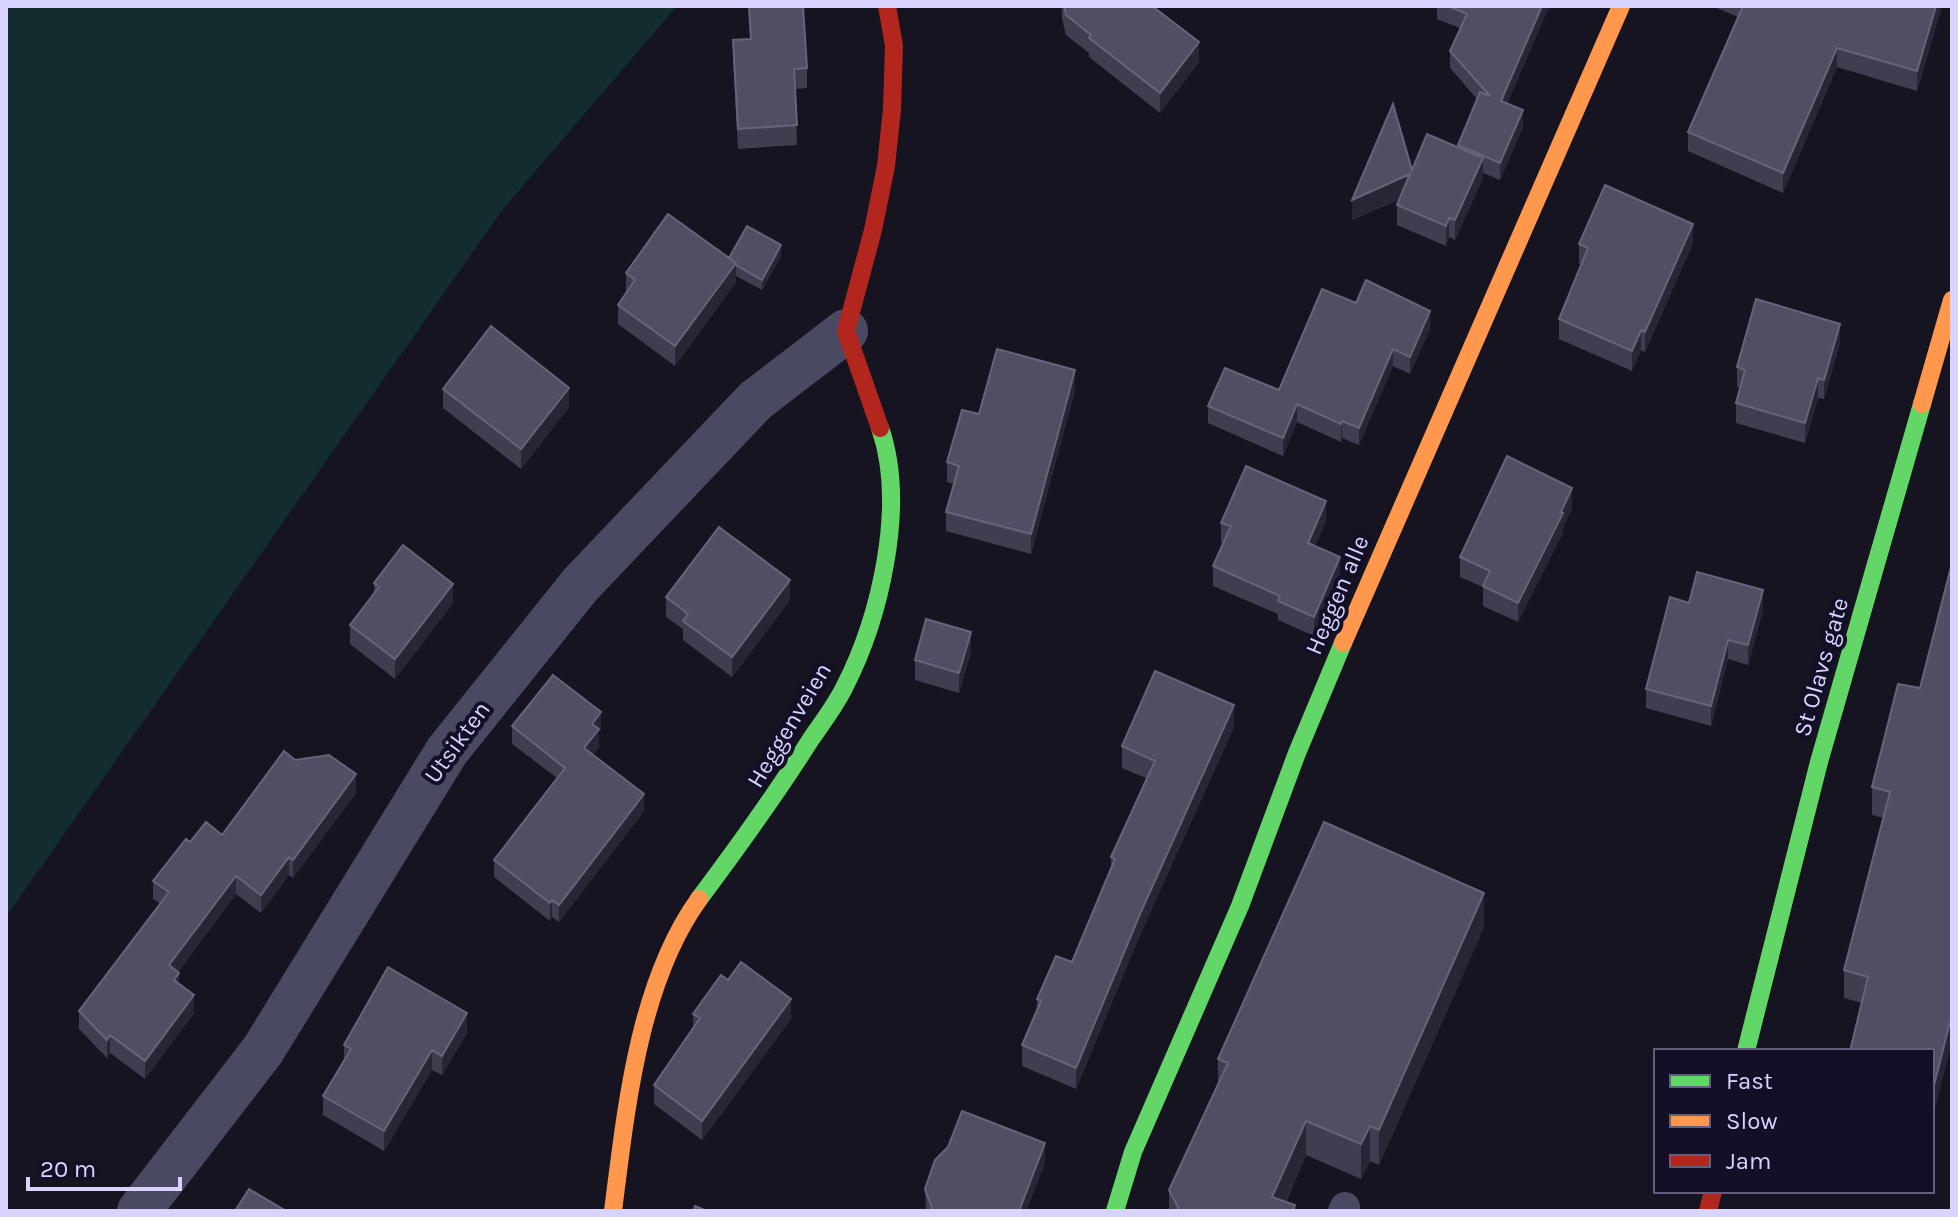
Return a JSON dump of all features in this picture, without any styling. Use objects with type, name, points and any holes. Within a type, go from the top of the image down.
[{"type":"street","points":[[846,331],[873,230],[886,166],[894,46],[887,6]]},
{"type":"street","name":"Heggen alle","points":[[1115,1211],[1133,1152],[1240,906],[1297,753],[1391,529],[1621,6]]},
{"type":"street","name":"St Olavs gate","points":[[1747,1049],[1819,762],[1952,300]]},
{"type":"street","name":"Utsikten","points":[[139,1211],[263,1050],[447,751],[551,621],[600,563],[756,400],[846,331]]},
{"type":"street","name":"Heggenveien","points":[[613,1211],[625,1119],[647,1014],[679,927],[778,791],[844,688],[874,612],[891,531],[891,479],[883,436],[846,331]]},
{"type":"green space","points":[[6,6],[677,6],[503,209],[6,917]]},
{"type":"building","points":[[803,6],[807,68],[794,69],[797,125],[738,129],[733,40],[751,39],[749,7]]},
{"type":"building","points":[[1064,6],[1152,6],[1199,42],[1160,93],[1089,38],[1091,35],[1066,15]]},
{"type":"building","points":[[1448,6],[1542,6],[1501,101],[1523,110],[1500,163],[1458,145],[1480,92],[1490,96],[1450,51],[1467,14]]},
{"type":"building","points":[[1743,6],[1936,6],[1917,71],[1837,48],[1783,173],[1688,132]]},
{"type":"building","points":[[1393,104],[1412,170],[1427,134],[1483,158],[1455,220],[1449,218],[1446,226],[1397,205],[1410,174],[1352,200]]},
{"type":"building","points":[[1605,185],[1693,224],[1645,332],[1641,330],[1632,351],[1559,319],[1588,248],[1579,244]]},
{"type":"building","points":[[668,214],[736,263],[675,346],[618,305],[635,280],[626,273]]},
{"type":"building","points":[[747,226],[781,245],[762,280],[729,258]]},
{"type":"building","points":[[1366,280],[1430,311],[1410,357],[1393,349],[1359,428],[1342,421],[1341,424],[1297,404],[1283,438],[1208,406],[1225,368],[1279,390],[1322,289],[1356,303]]},
{"type":"building","points":[[1756,299],[1840,324],[1824,380],[1818,378],[1805,423],[1736,403],[1745,370],[1737,367]]},
{"type":"building","points":[[491,326],[569,388],[521,449],[443,389]]},
{"type":"building","points":[[997,349],[1075,370],[1031,534],[946,512],[959,466],[947,462],[962,410],[979,414]]},
{"type":"building","points":[[1507,456],[1572,488],[1563,513],[1518,603],[1483,586],[1490,571],[1460,557]]},
{"type":"building","points":[[1246,466],[1326,501],[1308,543],[1340,557],[1314,617],[1278,601],[1280,596],[1213,566],[1231,526],[1221,523]]},
{"type":"building","points":[[719,527],[790,580],[732,657],[683,621],[688,614],[666,597]]},
{"type":"building","points":[[403,545],[453,584],[395,659],[350,625],[379,587],[374,583]]},
{"type":"building","points":[[1952,563],[1952,1023],[1934,1085],[1934,1049],[1850,1049],[1868,977],[1844,970],[1890,792],[1872,787],[1898,684],[1920,688]]},
{"type":"building","points":[[1697,572],[1763,590],[1748,645],[1728,640],[1711,706],[1646,689],[1670,597],[1689,603]]},
{"type":"building","points":[[926,619],[971,632],[959,673],[915,660]]},
{"type":"building","points":[[1155,671],[1234,705],[1140,914],[1076,1068],[1022,1045],[1041,1001],[1037,999],[1056,956],[1072,962],[1115,859],[1111,857],[1155,761],[1122,746]]},
{"type":"building","points":[[553,675],[601,712],[592,724],[599,729],[584,748],[644,794],[559,905],[552,900],[550,903],[494,860],[565,768],[512,726]]},
{"type":"building","points":[[284,751],[295,760],[329,755],[356,774],[293,860],[289,857],[261,895],[236,876],[169,965],[179,973],[174,980],[194,995],[145,1061],[110,1035],[107,1040],[79,1011],[169,892],[153,881],[186,839],[190,842],[206,822],[222,835]]},
{"type":"building","points":[[1324,822],[1484,893],[1379,1130],[1370,1126],[1361,1144],[1306,1121],[1272,1197],[1295,1205],[1293,1211],[1180,1211],[1169,1190],[1228,1063],[1218,1059]]},
{"type":"building","points":[[741,962],[791,999],[702,1121],[654,1085],[700,1018],[693,1014],[721,975],[728,980]]},
{"type":"building","points":[[388,967],[467,1013],[442,1056],[432,1050],[384,1131],[323,1096],[351,1049],[344,1045]]},
{"type":"building","points":[[962,1111],[1045,1143],[1019,1211],[933,1211],[925,1189],[935,1160],[948,1147]]},
{"type":"building","points":[[249,1189],[286,1211],[235,1211]]},
{"type":"traffic: fast","points":[[1747,1049],[1819,762],[1922,404]]},
{"type":"traffic: fast","points":[[699,899],[833,708],[869,629],[886,561],[890,526],[888,458],[880,428]]},
{"type":"traffic: fast","points":[[1115,1211],[1133,1152],[1240,906],[1297,753],[1343,643]]},
{"type":"traffic: slow","points":[[1343,643],[1621,6]]},
{"type":"traffic: slow","points":[[1922,404],[1952,300]]},
{"type":"traffic: slow","points":[[613,1211],[630,1090],[648,1008],[678,933],[699,899]]},
{"type":"traffic: jam","points":[[880,428],[846,331],[873,230],[886,166],[894,46],[887,6]]},
{"type":"traffic: jam","points":[[1708,1211],[1712,1193]]}]
